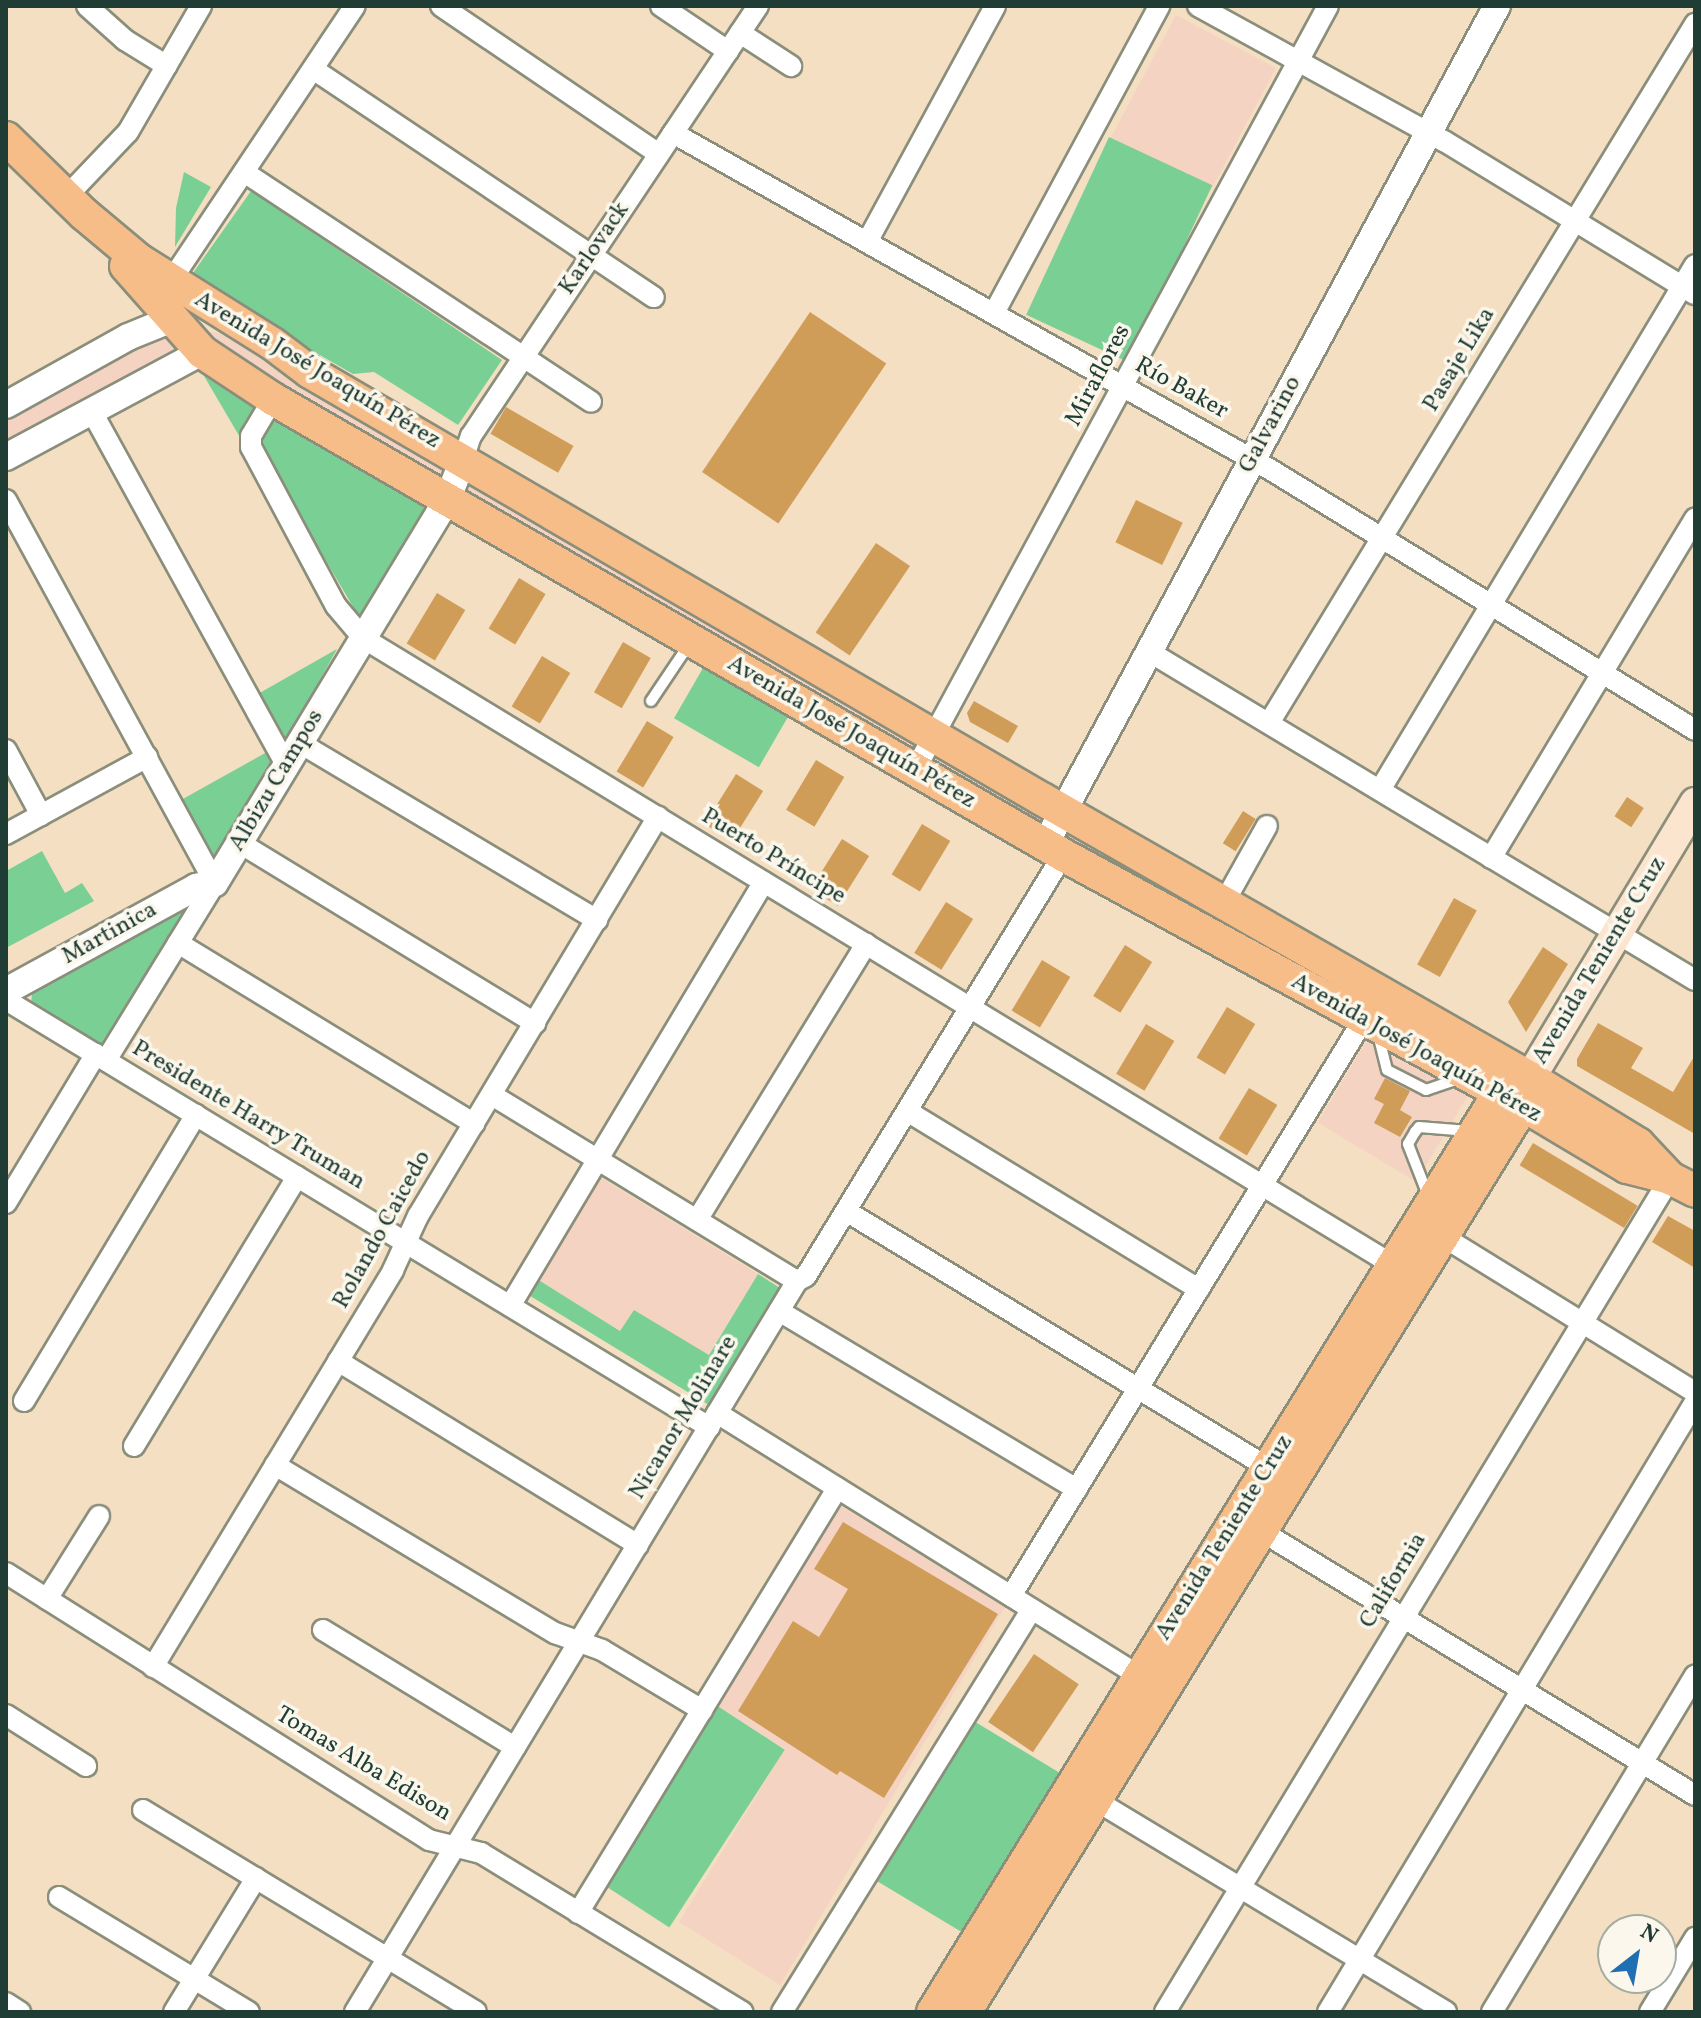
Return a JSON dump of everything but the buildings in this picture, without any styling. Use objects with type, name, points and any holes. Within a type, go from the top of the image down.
[{"type":"main road","name":"Avenida José Joaquín Pérez","points":[[6,138],[75,206],[202,352],[273,399],[1054,850],[1465,1077],[1517,1093],[1638,1144],[1683,1184]]},
{"type":"main road","name":"Avenida José Joaquín Pérez","points":[[75,206],[170,282],[273,344],[310,372],[1064,811],[1380,991],[1517,1093]]},
{"type":"main road","points":[[172,319],[216,326],[277,360],[310,372]]},
{"type":"main road","points":[[745,672],[766,636]]},
{"type":"main road","name":"Avenida Teniente Cruz","points":[[933,2012],[1151,1683],[1280,1474],[1442,1236],[1517,1093],[1691,818]]},
{"type":"main road","name":"Avenida Teniente Cruz","points":[[965,2012],[1095,1800],[1151,1683],[1261,1531],[1280,1474],[1393,1265],[1475,1131],[1517,1093]]},
{"type":"street","points":[[87,6],[125,40],[167,66]]},
{"type":"street","points":[[75,206],[128,132],[201,6]]},
{"type":"street","points":[[170,282],[355,6]]},
{"type":"street","points":[[441,6],[659,154]]},
{"type":"street","points":[[661,6],[728,51]]},
{"type":"street","name":"Karlovack","points":[[447,500],[471,436],[758,6]]},
{"type":"street","points":[[867,242],[995,6]]},
{"type":"street","points":[[994,313],[1159,6]]},
{"type":"street","points":[[1198,6],[1430,132],[1689,290]]},
{"type":"street","name":"Miraflores","points":[[915,770],[1328,6]]},
{"type":"street","name":"Galvarino","points":[[1054,850],[1064,811],[1497,6]]},
{"type":"street","name":"Pasaje Lika","points":[[1269,723],[1695,24]]},
{"type":"street","points":[[740,33],[791,66]]},
{"type":"street","points":[[313,69],[654,297]]},
{"type":"street","name":"Río Baker","points":[[673,133],[1252,459],[1695,730]]},
{"type":"street","points":[[244,172],[591,402]]},
{"type":"street","points":[[1380,790],[1491,605],[1689,290],[1695,265]]},
{"type":"street","points":[[6,405],[128,337],[172,319]]},
{"type":"street","points":[[6,457],[202,352]]},
{"type":"street","name":"Puerto Príncipe","points":[[273,399],[251,436],[251,447],[336,606],[363,638],[1393,1265]]},
{"type":"street","points":[[91,410],[287,766]]},
{"type":"street","points":[[6,500],[215,883]]},
{"type":"street","name":"Albizu Campos","points":[[6,1203],[178,943],[447,500]]},
{"type":"street","points":[[1491,858],[1695,519]]},
{"type":"street","points":[[1148,651],[1695,980]]},
{"type":"street","points":[[300,743],[597,920]]},
{"type":"street","points":[[6,750],[41,815]]},
{"type":"street","points":[[6,834],[147,757]]},
{"type":"street","name":"Rolando Caicedo","points":[[153,1667],[338,1361],[474,1124],[658,817]]},
{"type":"street","points":[[1225,901],[1267,826]]},
{"type":"street","points":[[240,843],[535,1023]]},
{"type":"street","name":"Nicanor Molinare","points":[[355,2012],[797,1281],[806,1276],[970,1008],[1054,850]]},
{"type":"street","points":[[510,1306],[764,882]]},
{"type":"street","name":"Martinica","points":[[6,991],[196,887],[215,883]]},
{"type":"street","points":[[178,943],[474,1124]]},
{"type":"street","points":[[697,1220],[866,944]]},
{"type":"street","points":[[1011,1596],[1262,1185],[1370,1024],[1380,991]]},
{"type":"street","name":"Presidente Harry Truman","points":[[6,1000],[510,1306],[837,1488],[1151,1683]]},
{"type":"street","points":[[492,1095],[797,1281]]},
{"type":"street","points":[[907,1111],[1199,1289]]},
{"type":"street","points":[[24,1401],[196,1115]]},
{"type":"street","points":[[134,1446],[297,1177]]},
{"type":"street","name":"California","points":[[1165,2012],[1582,1322],[1683,1184]]},
{"type":"street","points":[[1431,1204],[1442,1236],[1695,1392]]},
{"type":"street","points":[[846,1211],[1280,1474]]},
{"type":"street","points":[[779,1311],[1077,1489]]},
{"type":"street","points":[[338,1361],[638,1545]]},
{"type":"street","points":[[1328,2012],[1695,1402]]},
{"type":"street","points":[[275,1465],[555,1633],[602,1650],[702,1710]]},
{"type":"street","points":[[578,1913],[837,1488]]},
{"type":"street","points":[[47,1599],[99,1516]]},
{"type":"street","points":[[1261,1531],[1695,1795]]},
{"type":"street","name":"Tomas Alba Edison","points":[[6,1573],[429,1840],[481,1853],[742,2012]]},
{"type":"street","points":[[782,2012],[1032,1609]]},
{"type":"street","points":[[323,1630],[515,1747]]},
{"type":"street","points":[[1492,2012],[1695,1675]]},
{"type":"street","points":[[6,1715],[86,1766]]},
{"type":"street","points":[[1095,1800],[1446,2012]]},
{"type":"street","points":[[143,1810],[476,2012]]},
{"type":"street","points":[[174,2012],[256,1878]]},
{"type":"street","points":[[59,1897],[249,2012]]},
{"type":"street","points":[[1650,2012],[1695,1938]]},
{"type":"street","points":[[6,2003],[20,2012]]},
{"type":"lane","points":[[651,701],[692,641]]},
{"type":"lane","points":[[1370,1024],[1387,1070],[1402,1082],[1426,1090],[1465,1077]]},
{"type":"lane","points":[[1431,1204],[1408,1144],[1411,1130],[1419,1127],[1475,1131]]},
{"type":"shaded area","points":[[1176,15],[1276,68],[1211,191],[1111,138]]},
{"type":"shaded area","points":[[174,327],[219,333],[521,503],[1369,992],[1351,1025],[347,448],[191,366],[6,465],[6,420]]},
{"type":"shaded area","points":[[1370,1035],[1469,1094],[1416,1182],[1317,1122]]},
{"type":"shaded area","points":[[598,1176],[758,1274],[709,1355],[634,1310],[621,1331],[537,1279]]},
{"type":"shaded area","points":[[839,1505],[1005,1607],[780,1985],[679,1922],[785,1749],[716,1705]]},
{"type":"green space","points":[[1109,137],[1212,185],[1129,363],[1026,315]]},
{"type":"green space","points":[[184,172],[211,187],[175,247],[176,208]]},
{"type":"green space","points":[[251,191],[502,360],[458,425],[374,372],[353,374],[188,280]]},
{"type":"green space","points":[[204,376],[261,404],[241,439]]},
{"type":"green space","points":[[273,415],[430,503],[362,622],[256,442]]},
{"type":"green space","points":[[337,649],[285,743],[256,695]]},
{"type":"green space","points":[[703,668],[788,717],[759,767],[674,718]]},
{"type":"green space","points":[[267,752],[275,764],[215,858],[181,800]]},
{"type":"green space","points":[[42,851],[65,893],[82,883],[94,901],[6,948],[6,871]]},
{"type":"green space","points":[[186,908],[101,1047],[31,1003],[33,987]]},
{"type":"green space","points":[[758,1274],[780,1288],[709,1405],[527,1294],[537,1279],[620,1331],[634,1310],[709,1355]]},
{"type":"green space","points":[[716,1705],[785,1750],[669,1927],[601,1883]]},
{"type":"green space","points":[[967,1717],[1060,1773],[964,1933],[871,1877]]}]
